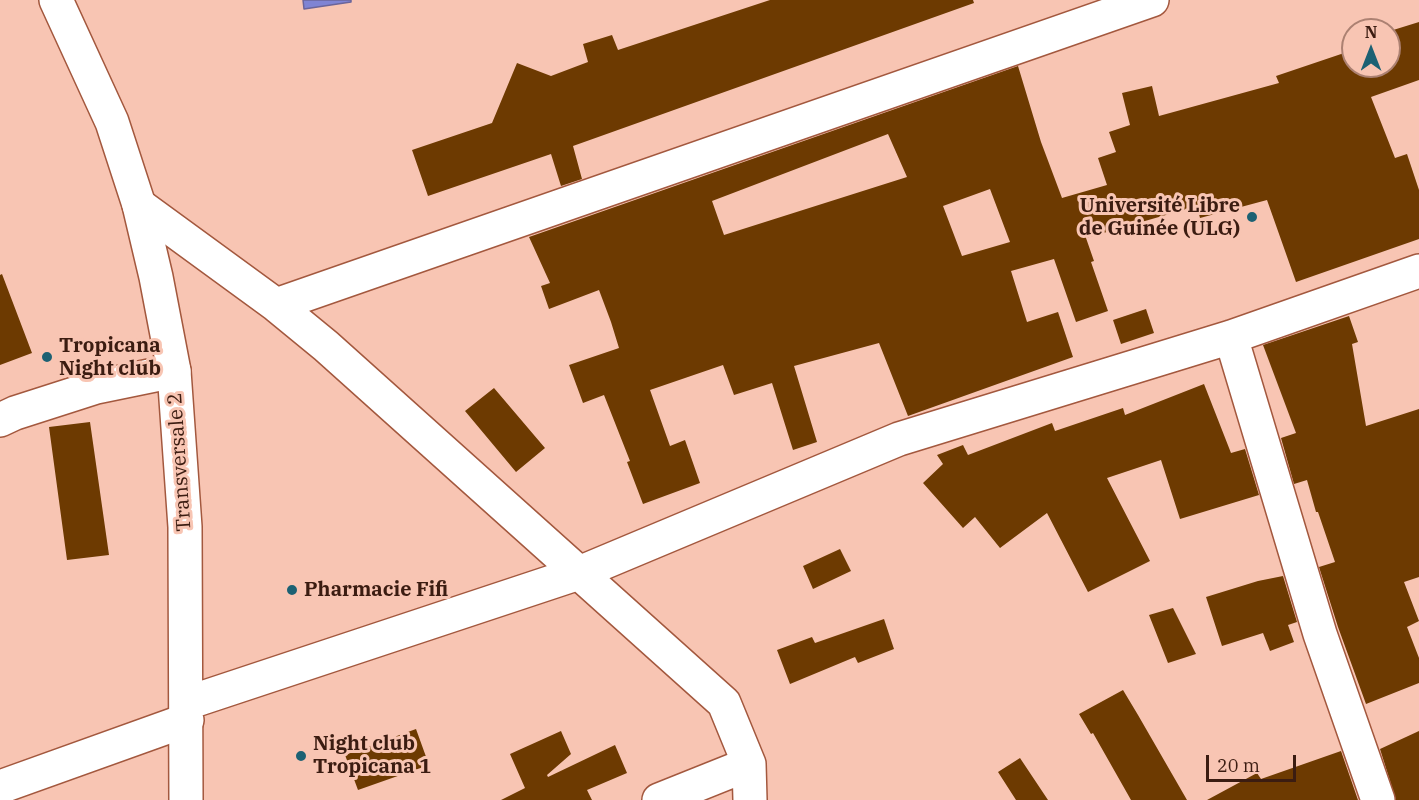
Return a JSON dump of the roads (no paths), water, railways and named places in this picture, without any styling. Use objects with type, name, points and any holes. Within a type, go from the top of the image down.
[{"type":"street","name":"Transversale 2","points":[[56,0],[112,122],[139,205],[174,371],[184,527],[186,800]]},
{"type":"street","points":[[276,305],[1152,0]]},
{"type":"street","points":[[139,205],[276,305],[326,346],[724,703],[749,764],[750,800]]},
{"type":"street","points":[[0,787],[187,711],[579,573],[899,439],[1231,337],[1419,271]]},
{"type":"street","points":[[1231,337],[1320,634],[1378,800]]},
{"type":"street","points":[[0,420],[96,387],[174,371]]},
{"type":"street","points":[[659,800],[749,764]]},
{"type":"water","points":[[303,0],[351,0],[351,2],[304,9]]},
{"type":"place","name":"Université Libre de Guinée (ULG)","points":[[1252,217]]},
{"type":"place","name":"Tropicana Night club","points":[[47,357]]},
{"type":"place","name":"Pharmacie Fifi","points":[[292,590]]},
{"type":"place","name":"Night club Tropicana 1","points":[[301,756]]}]
